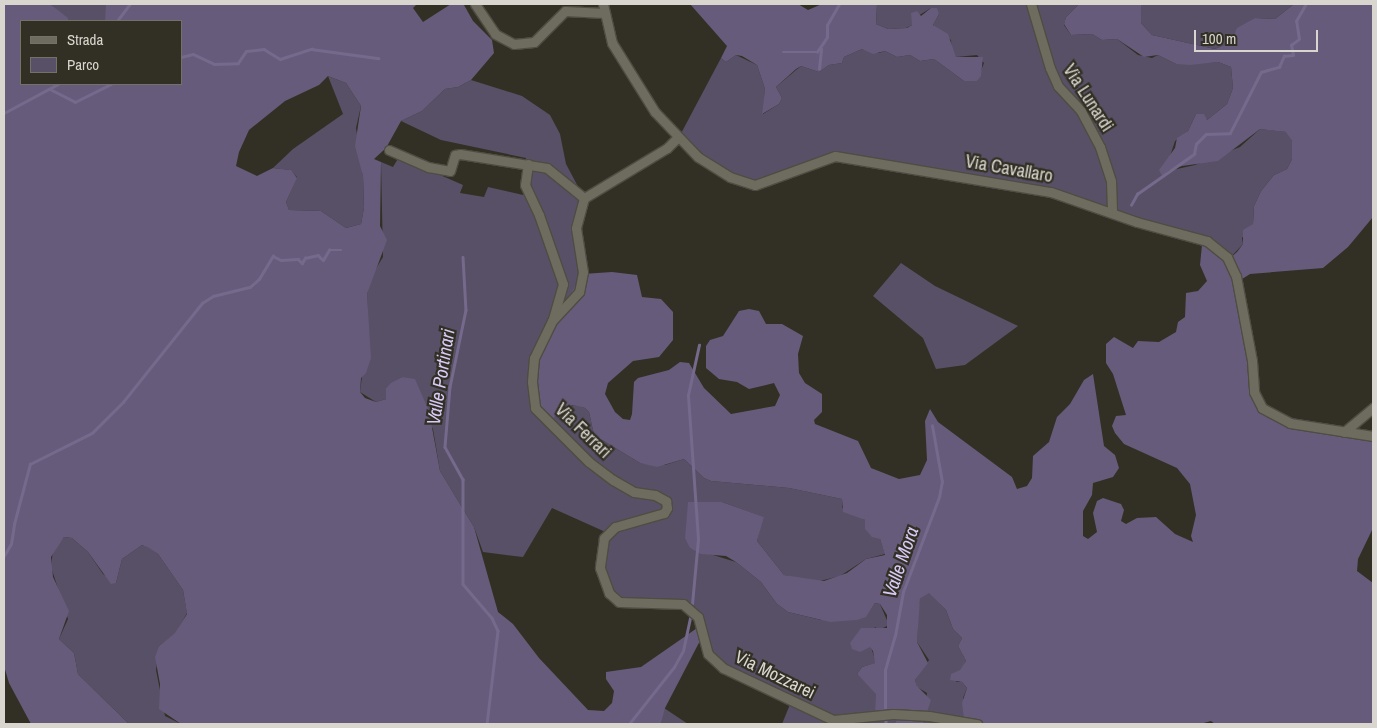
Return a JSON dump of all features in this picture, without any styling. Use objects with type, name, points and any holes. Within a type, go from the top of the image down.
[{"type":"street","points":[[475,4],[495,34],[514,44],[534,42],[565,11],[603,8]]},
{"type":"street","name":"Via Lunardi","points":[[1031,4],[1050,68],[1058,86],[1081,111],[1100,147],[1111,181],[1112,211]]},
{"type":"street","name":"Via Cavallaro","points":[[603,8],[612,43],[655,112],[698,157],[730,177],[755,185],[780,178],[835,156],[1051,192],[1112,211],[1137,222],[1207,241],[1228,257],[1236,276],[1257,401],[1262,408],[1290,423],[1373,436]]},
{"type":"street","points":[[389,150],[428,167],[450,171],[455,155],[460,154],[547,168],[584,198],[667,148],[678,137]]},
{"type":"street","points":[[528,164],[525,185],[539,215],[562,284],[552,321]]},
{"type":"street","name":"Via Ferrari","points":[[584,198],[576,228],[583,272],[579,292],[552,321],[534,358],[532,382],[535,408],[589,462],[613,480],[634,492],[655,495],[666,501],[667,508],[664,514],[615,527],[604,538],[600,568],[604,583]]},
{"type":"street","points":[[1344,432],[1373,408]]},
{"type":"street","name":"Via Mozzarei","points":[[604,583],[609,593],[619,602],[683,604],[698,618],[708,654],[723,668],[833,720],[893,714],[929,716],[977,724]]},
{"type":"green space","points":[[50,4],[106,4],[106,20],[67,20]]},
{"type":"green space","points":[[877,4],[1079,4],[1066,17],[1064,25],[1071,35],[1092,34],[1102,40],[1117,39],[1138,55],[1152,58],[1158,55],[1176,64],[1218,62],[1231,67],[1233,88],[1227,104],[1207,120],[1196,114],[1188,131],[1175,141],[1163,178],[1168,171],[1195,165],[1240,147],[1260,129],[1287,132],[1292,141],[1292,159],[1287,169],[1274,175],[1261,191],[1254,206],[1253,224],[1242,238],[1243,244],[1229,259],[1203,235],[1138,222],[1085,202],[845,156],[757,184],[738,181],[677,141],[721,58],[726,62],[736,55],[757,65],[765,89],[763,114],[779,104],[782,98],[776,87],[801,66],[819,72],[829,65],[842,63],[844,57],[862,49],[879,53],[885,51],[897,57],[910,55],[920,61],[934,59],[964,81],[977,81],[984,63],[977,55],[956,57],[952,52],[951,40],[933,25],[939,14],[931,8],[913,19],[912,25],[906,28],[888,29],[876,24]]},
{"type":"green space","points":[[1141,4],[1294,4],[1275,19],[1255,18],[1233,35],[1231,42],[1215,49],[1152,35],[1141,23]]},
{"type":"green space","points":[[328,76],[346,83],[361,106],[356,128],[363,176],[364,208],[361,224],[346,228],[321,211],[289,210],[286,202],[297,177],[290,170],[273,168],[293,149],[343,114]]},
{"type":"green space","points":[[471,80],[522,96],[550,115],[560,134],[566,164],[583,196],[576,234],[583,274],[558,413],[574,405],[585,408],[589,412],[594,435],[640,463],[665,465],[684,459],[704,478],[711,481],[789,488],[842,499],[842,508],[865,520],[880,539],[885,554],[866,559],[840,576],[816,582],[784,575],[757,541],[763,517],[722,502],[688,502],[690,548],[736,562],[761,582],[777,604],[788,612],[821,620],[866,616],[875,603],[880,604],[889,625],[879,630],[875,627],[871,647],[876,663],[862,667],[857,674],[900,715],[894,724],[782,724],[791,702],[714,662],[700,626],[682,604],[628,603],[611,594],[600,557],[610,534],[552,508],[523,557],[483,552],[474,527],[440,471],[433,429],[402,377],[386,388],[386,399],[376,402],[360,392],[368,330],[367,294],[372,275],[383,257],[381,162],[393,167],[399,157],[463,185],[460,193],[484,197],[488,187],[523,195],[526,158],[441,140],[401,121],[422,111],[445,89],[458,87]]},
{"type":"green space","points":[[901,263],[935,286],[1018,326],[965,365],[936,369],[923,338],[873,296]]},
{"type":"green space","points":[[64,537],[72,538],[88,552],[103,574],[116,583],[122,559],[142,545],[150,548],[158,554],[183,590],[187,613],[176,633],[159,646],[156,670],[165,716],[181,724],[129,724],[78,674],[74,653],[59,639],[68,619],[51,567],[53,550]]},
{"type":"green space","points":[[929,592],[946,610],[953,629],[962,638],[958,646],[966,661],[956,682],[962,682],[967,688],[963,698],[976,724],[923,724],[927,693],[917,687],[915,680],[929,660],[917,642],[918,610],[920,599]]},
{"type":"green space","points":[[664,708],[688,724],[661,724]]},
{"type":"shaded area","points":[[4,4],[50,4],[68,18],[68,20],[20,20],[20,85],[182,85],[182,20],[105,20],[106,4],[417,4],[413,8],[423,22],[451,4],[464,5],[473,21],[492,40],[494,53],[471,80],[458,87],[445,89],[422,111],[401,121],[386,148],[374,159],[381,162],[380,226],[387,240],[367,294],[371,358],[366,373],[361,378],[360,392],[365,398],[376,402],[386,399],[386,388],[391,383],[402,377],[415,379],[429,411],[440,471],[474,527],[498,612],[513,624],[539,658],[588,710],[604,711],[612,703],[614,691],[606,679],[606,672],[641,667],[700,626],[703,635],[665,708],[661,724],[181,724],[159,709],[160,684],[155,657],[159,646],[175,633],[187,614],[183,590],[158,554],[149,548],[142,545],[122,559],[116,583],[111,584],[88,552],[72,538],[64,537],[51,557],[53,577],[69,611],[59,639],[74,653],[78,674],[129,724],[31,724],[9,683],[4,666]],"holes":[[[328,76],[346,83],[361,106],[355,146],[363,176],[364,208],[361,224],[346,228],[321,211],[289,210],[286,202],[297,178],[291,170],[273,168],[257,176],[236,166],[239,152],[249,130],[285,101],[319,85]]]},
{"type":"shaded area","points":[[690,4],[798,4],[808,10],[822,4],[877,4],[876,24],[888,29],[907,28],[912,25],[911,13],[917,11],[921,16],[931,8],[937,8],[939,14],[933,25],[948,34],[956,57],[983,57],[981,76],[977,81],[964,81],[934,59],[920,61],[910,55],[897,57],[885,51],[873,54],[862,49],[844,57],[842,63],[829,65],[819,72],[801,66],[796,69],[776,87],[782,98],[779,104],[762,114],[765,89],[757,65],[742,56],[736,55],[726,62],[721,58],[727,46]]},
{"type":"shaded area","points":[[1079,4],[1141,4],[1141,23],[1152,35],[1215,49],[1231,42],[1237,28],[1255,18],[1275,19],[1294,4],[1373,4],[1373,217],[1348,247],[1323,268],[1250,274],[1239,281],[1255,394],[1261,405],[1283,419],[1373,433],[1373,528],[1358,559],[1357,571],[1373,583],[1373,724],[1215,724],[1211,721],[1200,724],[976,724],[964,719],[962,703],[967,688],[962,682],[950,680],[951,674],[960,670],[966,661],[958,646],[962,638],[953,629],[946,610],[929,593],[920,599],[917,642],[928,663],[915,680],[917,686],[931,700],[923,724],[894,724],[900,715],[875,715],[876,694],[857,674],[862,667],[875,663],[873,651],[870,647],[860,652],[852,649],[850,643],[861,628],[887,628],[887,615],[880,604],[875,603],[866,617],[857,620],[830,622],[788,612],[777,604],[761,582],[736,562],[726,556],[701,554],[690,548],[685,538],[688,502],[722,502],[764,517],[757,541],[784,575],[824,581],[847,573],[866,559],[885,555],[880,539],[872,537],[865,529],[865,520],[843,512],[842,499],[789,488],[711,481],[704,478],[684,459],[657,467],[640,463],[594,435],[589,412],[585,408],[573,405],[558,413],[549,423],[534,403],[531,375],[541,340],[583,274],[612,272],[637,275],[642,297],[661,299],[673,312],[673,340],[659,357],[633,361],[608,383],[605,394],[615,412],[623,419],[630,420],[634,382],[638,378],[669,370],[680,362],[689,363],[704,388],[731,414],[775,406],[780,395],[774,383],[749,389],[737,382],[719,379],[706,368],[706,346],[710,340],[723,336],[739,311],[749,309],[759,311],[766,324],[782,324],[803,336],[798,354],[799,373],[805,383],[822,394],[822,412],[814,420],[815,424],[858,441],[871,468],[899,479],[920,475],[927,460],[925,421],[930,409],[938,422],[1012,477],[1017,489],[1027,486],[1032,478],[1033,456],[1049,442],[1057,417],[1070,404],[1084,380],[1093,374],[1104,446],[1115,455],[1119,468],[1113,477],[1093,483],[1092,495],[1083,511],[1083,536],[1088,539],[1097,532],[1093,513],[1097,501],[1103,498],[1121,504],[1124,510],[1121,521],[1126,524],[1137,518],[1156,517],[1175,534],[1193,542],[1191,536],[1196,515],[1190,484],[1177,468],[1124,444],[1115,433],[1112,426],[1116,416],[1126,415],[1113,374],[1106,363],[1106,344],[1114,337],[1133,348],[1138,341],[1159,342],[1176,332],[1178,322],[1185,317],[1186,293],[1198,291],[1207,281],[1200,265],[1203,235],[1229,259],[1237,252],[1243,244],[1243,230],[1253,224],[1254,206],[1261,191],[1274,175],[1287,169],[1292,159],[1292,141],[1286,132],[1260,129],[1218,161],[1182,166],[1168,171],[1163,178],[1159,170],[1175,148],[1177,138],[1188,131],[1196,114],[1204,114],[1207,120],[1227,104],[1233,88],[1231,67],[1218,62],[1190,65],[1176,64],[1158,55],[1144,57],[1117,39],[1102,40],[1092,34],[1071,35],[1064,24],[1066,17]]},
{"type":"waterway","points":[[118,20],[130,4]]},
{"type":"waterway","points":[[783,52],[817,52],[827,37],[827,25],[839,4]]},
{"type":"waterway","points":[[1131,205],[1137,194],[1194,154],[1196,144],[1206,134],[1230,133],[1261,72],[1279,67],[1284,56],[1293,55],[1291,45],[1299,39],[1296,21],[1306,4]]},
{"type":"waterway","points":[[182,57],[193,54],[214,64],[238,63],[246,51],[264,49],[280,59],[311,49],[378,58]]},
{"type":"waterway","points":[[819,69],[821,49]]},
{"type":"waterway","points":[[4,113],[56,85]]},
{"type":"waterway","points":[[50,89],[75,102],[109,85]]},
{"type":"waterway","points":[[4,556],[11,544],[14,524],[30,464],[92,433],[123,402],[202,303],[213,296],[250,287],[259,279],[273,256],[281,260],[298,259],[302,263],[305,258],[318,255],[323,260],[329,250],[341,250]]},
{"type":"waterway","name":"Valle Portinari","points":[[463,257],[466,310],[450,387],[445,447],[463,479],[463,584],[492,618],[498,631],[487,724]]},
{"type":"waterway","name":"Valle Portinari","points":[[692,604],[698,539],[688,395],[699,345]]},
{"type":"waterway","name":"Valle Mora","points":[[885,708],[885,670],[895,636],[903,592],[939,497],[942,482],[932,426]]},
{"type":"waterway","name":"Valle Portinari","points":[[629,724],[674,667],[683,651],[690,618]]}]
